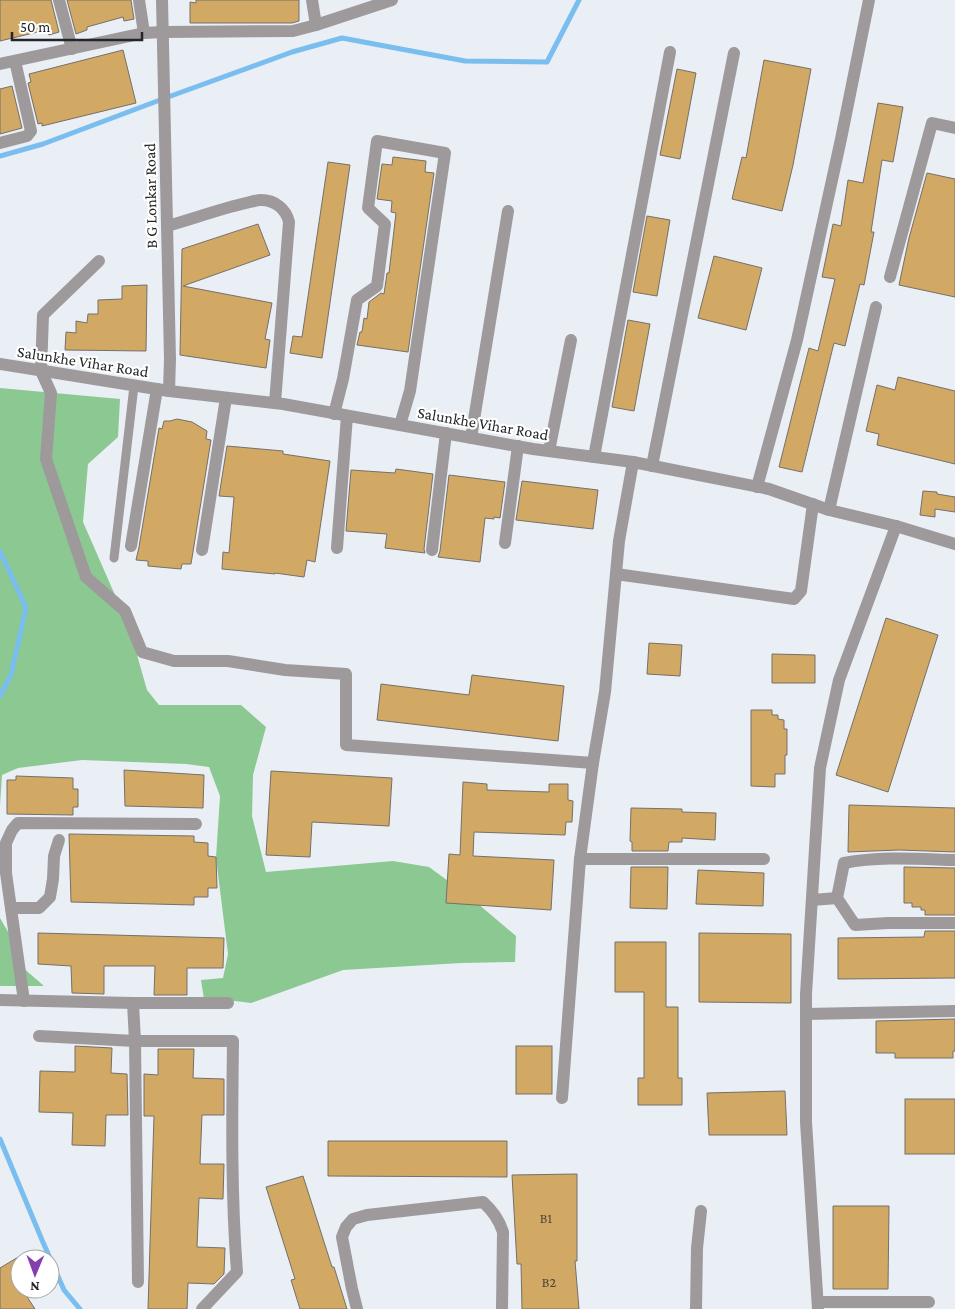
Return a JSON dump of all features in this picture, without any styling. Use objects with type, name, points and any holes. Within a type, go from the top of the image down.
[{"type":"street","points":[[59,0],[72,49]]},
{"type":"street","points":[[139,0],[144,33]]},
{"type":"street","name":"B G Lonkar Road","points":[[131,546],[170,359],[162,0]]},
{"type":"street","points":[[312,0],[316,25]]},
{"type":"street","points":[[0,64],[144,33],[293,31],[392,0]]},
{"type":"street","points":[[758,487],[796,340],[841,139],[869,0]]},
{"type":"street","points":[[594,457],[670,52]]},
{"type":"street","points":[[652,466],[734,53]]},
{"type":"street","points":[[0,143],[27,136],[31,132],[15,61]]},
{"type":"street","points":[[890,277],[932,123],[955,128]]},
{"type":"street","points":[[334,414],[343,379],[357,300],[376,286],[385,224],[368,208],[377,141],[446,153],[410,391],[400,425]]},
{"type":"street","points":[[167,226],[228,207],[261,200],[274,203],[288,215],[290,222],[275,403]]},
{"type":"street","points":[[471,438],[508,211]]},
{"type":"street","points":[[99,261],[43,316],[41,371],[51,394],[46,459],[86,577],[125,611],[142,652],[174,661],[228,661],[285,670],[346,674],[346,745],[593,763]]},
{"type":"street","points":[[829,510],[876,307]]},
{"type":"street","points":[[549,451],[571,340]]},
{"type":"street","name":"Salunkhe Vihar Road","points":[[0,364],[134,386],[275,403],[518,446],[633,462],[769,489],[829,510],[896,526],[955,544]]},
{"type":"street","points":[[202,550],[226,398]]},
{"type":"street","points":[[338,548],[348,416]]},
{"type":"street","points":[[432,550],[446,433]]},
{"type":"street","points":[[505,543],[518,446]]},
{"type":"street","points":[[562,1098],[580,859],[605,692],[619,541],[633,462]]},
{"type":"street","points":[[616,574],[794,599],[801,591],[813,504]]},
{"type":"street","points":[[896,526],[839,680],[820,768],[806,994],[806,1122],[818,1306],[929,1302]]},
{"type":"street","points":[[24,1001],[6,872],[6,843],[12,830],[18,823],[196,824]]},
{"type":"street","points":[[11,908],[39,908],[50,897],[54,856],[59,840]]},
{"type":"street","points":[[955,860],[886,858],[844,863],[837,898],[855,925],[955,923]]},
{"type":"street","points":[[580,859],[764,859]]},
{"type":"street","points":[[812,900],[837,898]]},
{"type":"street","points":[[0,1000],[228,1003]]},
{"type":"street","points":[[133,1003],[138,1282]]},
{"type":"street","points":[[806,1014],[955,1011]]},
{"type":"street","points":[[39,1036],[135,1041],[233,1041],[232,1153],[237,1272],[202,1309]]},
{"type":"street","points":[[357,1309],[342,1236],[346,1227],[353,1220],[367,1215],[483,1202],[499,1220],[503,1232],[502,1309]]},
{"type":"street","points":[[696,1309],[697,1248],[701,1211]]},
{"type":"lane","points":[[114,558],[134,386]]},
{"type":"green space","points":[[0,388],[120,399],[118,437],[88,464],[83,522],[129,627],[147,690],[159,705],[241,705],[266,727],[253,775],[252,816],[266,872],[393,861],[429,867],[470,897],[516,936],[515,962],[461,963],[343,970],[251,1003],[204,999],[201,980],[223,978],[228,954],[216,858],[220,796],[209,767],[186,764],[82,760],[18,768],[2,775],[0,805]]},
{"type":"green space","points":[[0,918],[18,949],[21,966],[44,986],[0,986]]},
{"type":"building","points":[[0,0],[51,0],[59,32],[49,35],[46,30],[0,41]]},
{"type":"building","points":[[67,0],[131,0],[134,19],[124,21],[123,17],[87,27],[87,30],[76,34]]},
{"type":"building","points":[[196,0],[299,0],[299,21],[292,23],[190,23],[190,2],[196,3]]},
{"type":"building","points":[[123,50],[136,103],[42,126],[42,123],[38,124],[28,83],[31,82],[29,74]]},
{"type":"building","points":[[764,60],[811,69],[793,165],[782,211],[732,199],[742,157],[746,158]]},
{"type":"building","points":[[677,69],[696,73],[680,159],[660,155]]},
{"type":"building","points":[[12,86],[22,128],[0,134],[0,89]]},
{"type":"building","points":[[878,103],[903,107],[893,162],[882,160],[871,232],[874,232],[864,285],[860,284],[845,346],[834,343],[802,472],[779,467],[809,348],[818,351],[835,279],[822,277],[833,224],[841,226],[848,180],[863,183]]},
{"type":"building","points":[[393,157],[426,161],[425,172],[434,173],[408,352],[357,345],[360,332],[362,332],[364,318],[367,319],[369,302],[381,293],[384,294],[387,273],[389,273],[396,213],[391,212],[392,201],[377,199],[382,164],[392,165]]},
{"type":"building","points":[[328,162],[350,165],[322,358],[290,353],[293,336],[302,337]]},
{"type":"building","points":[[927,173],[955,179],[955,297],[899,285],[909,238]]},
{"type":"building","points":[[647,216],[670,220],[657,296],[633,292]]},
{"type":"building","points":[[258,224],[270,255],[183,286],[272,303],[265,339],[270,340],[266,368],[180,355],[182,249]]},
{"type":"building","points":[[714,256],[762,268],[746,330],[698,318]]},
{"type":"building","points":[[147,285],[146,351],[65,350],[66,332],[76,333],[76,321],[87,323],[88,314],[98,314],[98,300],[122,299],[122,286]]},
{"type":"building","points":[[628,320],[650,324],[634,411],[612,407]]},
{"type":"building","points":[[898,377],[955,391],[955,464],[877,445],[879,434],[866,431],[877,385],[895,390]]},
{"type":"building","points":[[177,419],[192,422],[207,431],[206,439],[211,440],[191,564],[182,564],[181,569],[148,566],[148,561],[136,560],[159,428],[162,429],[164,421]]},
{"type":"building","points":[[227,446],[283,451],[283,454],[330,461],[315,562],[307,560],[304,577],[222,569],[223,552],[229,553],[234,497],[219,496]]},
{"type":"building","points":[[396,469],[433,474],[425,553],[385,548],[387,534],[346,531],[351,470],[395,473]]},
{"type":"building","points":[[449,475],[505,482],[500,518],[485,518],[480,562],[438,557]]},
{"type":"building","points":[[522,481],[598,490],[593,529],[516,520]]},
{"type":"building","points":[[923,491],[937,492],[937,494],[955,497],[955,512],[935,509],[935,517],[920,515]]},
{"type":"building","points":[[886,618],[938,635],[888,792],[836,775]]},
{"type":"building","points":[[649,643],[682,645],[680,676],[647,674]]},
{"type":"building","points":[[772,654],[815,655],[815,683],[772,683]]},
{"type":"building","points":[[472,675],[564,686],[558,741],[377,720],[381,684],[469,695]]},
{"type":"building","points":[[751,710],[772,710],[772,715],[778,715],[778,719],[784,720],[784,729],[787,729],[785,774],[775,774],[775,787],[751,786]]},
{"type":"building","points":[[124,770],[204,775],[203,808],[125,806]]},
{"type":"building","points":[[271,771],[392,778],[389,826],[312,822],[310,857],[266,855]]},
{"type":"building","points":[[16,776],[73,778],[73,789],[78,789],[78,807],[73,807],[73,815],[7,814],[7,780],[16,780]]},
{"type":"building","points":[[463,782],[487,784],[487,790],[549,792],[549,784],[568,784],[568,800],[573,801],[572,822],[566,822],[565,835],[474,832],[473,856],[554,860],[551,910],[446,903],[449,854],[460,855]]},
{"type":"building","points":[[849,805],[955,808],[955,852],[899,850],[848,852]]},
{"type":"building","points":[[631,808],[682,809],[682,812],[716,813],[715,840],[682,838],[682,842],[669,842],[668,851],[632,851],[632,842],[630,841]]},
{"type":"building","points":[[69,834],[194,836],[194,842],[208,843],[208,856],[216,857],[217,888],[208,888],[208,897],[194,897],[194,905],[71,902]]},
{"type":"building","points":[[631,867],[668,867],[667,909],[630,908]]},
{"type":"building","points":[[904,867],[955,868],[955,915],[925,915],[925,910],[921,910],[921,907],[912,907],[912,903],[904,903]]},
{"type":"building","points":[[698,870],[764,873],[763,906],[696,904]]},
{"type":"building","points":[[925,931],[955,931],[955,978],[838,979],[838,938],[924,937]]},
{"type":"building","points":[[38,933],[224,938],[223,968],[187,968],[187,995],[154,995],[155,966],[104,966],[104,994],[72,993],[71,966],[38,964]]},
{"type":"building","points":[[699,933],[791,934],[791,1003],[699,1002]]},
{"type":"building","points":[[615,942],[666,942],[666,1007],[678,1007],[678,1078],[682,1078],[682,1105],[638,1105],[638,1078],[644,1078],[644,992],[615,992]]},
{"type":"building","points":[[955,1019],[955,1051],[953,1051],[953,1058],[895,1058],[895,1053],[876,1053],[876,1021]]},
{"type":"building","points":[[75,1046],[112,1048],[111,1073],[127,1074],[128,1115],[106,1115],[105,1146],[72,1145],[73,1113],[39,1112],[40,1071],[75,1072]]},
{"type":"building","points":[[516,1046],[552,1046],[552,1094],[516,1094]]},
{"type":"building","points":[[158,1049],[194,1049],[193,1078],[224,1079],[224,1115],[202,1115],[200,1164],[224,1164],[223,1199],[199,1198],[197,1247],[225,1248],[224,1274],[214,1284],[188,1283],[187,1309],[148,1309],[154,1116],[144,1116],[144,1074],[158,1075]]},
{"type":"building","points":[[785,1091],[787,1135],[709,1135],[707,1093]]},
{"type":"building","points":[[905,1099],[955,1099],[955,1154],[905,1154]]},
{"type":"building","points":[[328,1141],[507,1141],[507,1177],[328,1176]]},
{"type":"building","name":"B1","points":[[577,1174],[577,1261],[575,1261],[579,1309],[522,1309],[521,1264],[517,1264],[512,1175]]},
{"type":"building","points":[[303,1176],[347,1309],[300,1309],[291,1280],[295,1279],[266,1187]]},
{"type":"building","points":[[833,1206],[889,1206],[888,1289],[833,1289]]},
{"type":"building","points":[[10,1262],[10,1299],[28,1299],[35,1309],[0,1309],[0,1268]]},
{"type":"waterway","points":[[0,156],[43,144],[292,52],[342,38],[465,61],[547,62],[579,0]]},
{"type":"waterway","points":[[0,551],[26,608],[11,675],[0,696]]},
{"type":"waterway","points":[[0,1139],[64,1290],[80,1309]]}]
